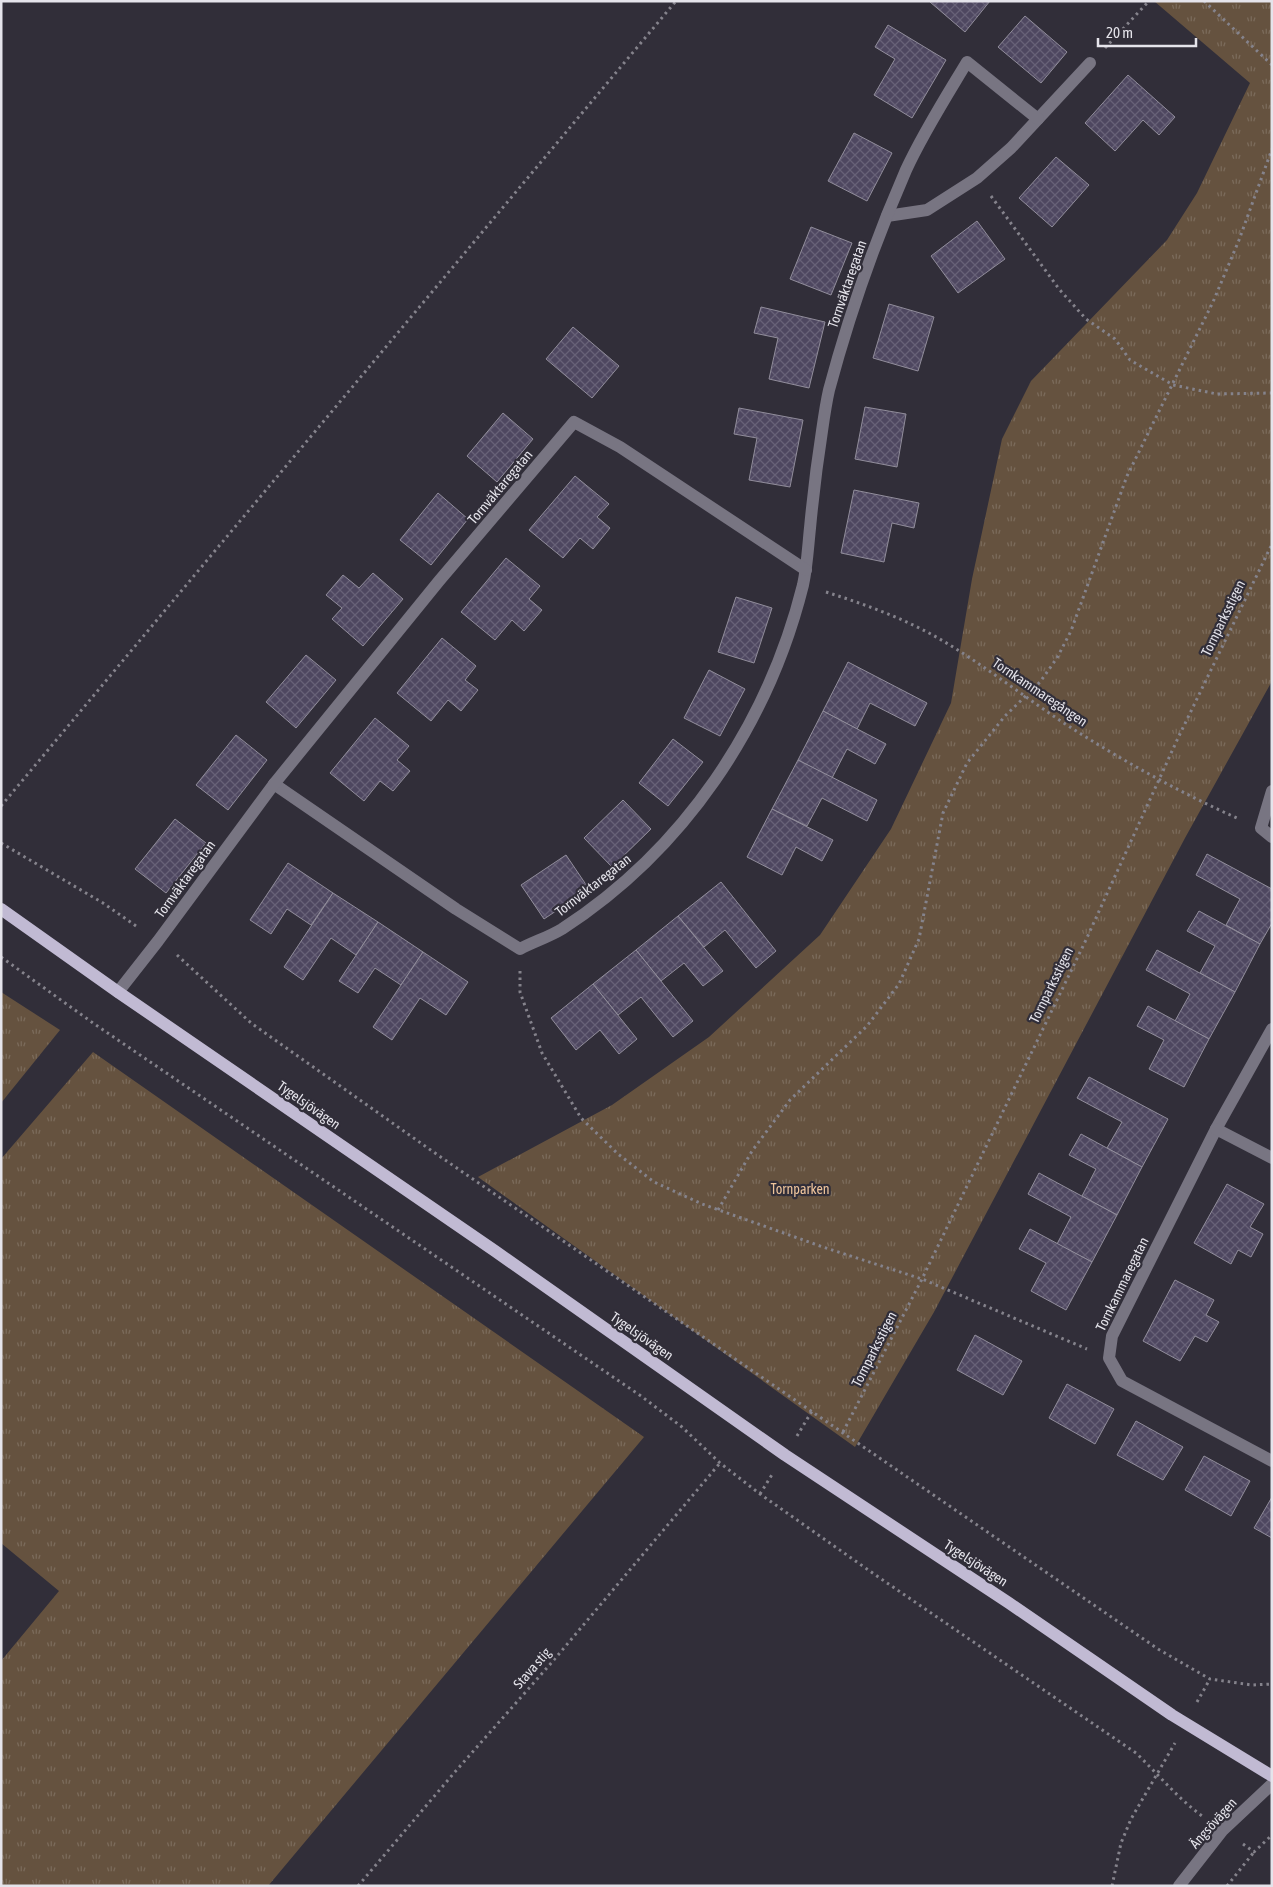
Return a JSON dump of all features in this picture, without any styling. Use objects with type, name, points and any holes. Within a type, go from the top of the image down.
[{"type":"main road","name":"Tygelsjövägen","points":[[1,909],[118,992],[495,1251],[785,1455],[1009,1603],[1185,1723],[1272,1776]]},
{"type":"street","name":"Tornväktaregatan","points":[[520,949],[560,930],[623,883],[663,846],[687,818],[719,774],[759,708],[788,632],[803,584],[828,392],[866,268],[907,168],[967,62],[1038,119]]},
{"type":"street","points":[[887,216],[927,210],[977,178],[1011,148],[1090,64]]},
{"type":"street","name":"Tornväktaregatan","points":[[118,992],[274,784],[439,581],[574,422],[620,447],[806,570]]},
{"type":"street","points":[[274,784],[456,909],[520,949]]},
{"type":"street","points":[[1272,792],[1260,828],[1272,837]]},
{"type":"street","name":"Tornkammaregatan","points":[[1109,1358],[1112,1336],[1216,1129],[1272,1029]]},
{"type":"street","points":[[1216,1129],[1272,1158]]},
{"type":"street","points":[[1109,1358],[1122,1381],[1272,1461]]},
{"type":"street","name":"Ängsövägen","points":[[1179,1886],[1222,1831],[1272,1784]]},
{"type":"path","points":[[1,806],[676,1]]},
{"type":"path","points":[[1090,64],[1149,1]]},
{"type":"path","points":[[1204,1],[1272,65]]},
{"type":"path","points":[[718,1210],[752,1151],[790,1100],[868,1026],[899,984],[919,939],[944,813],[967,763],[1005,716],[1040,682],[1057,658],[1071,631],[1127,476],[1217,293],[1239,240],[1272,149]]},
{"type":"path","points":[[977,178],[1059,289],[1086,319],[1115,339],[1130,360],[1173,385],[1217,394],[1272,393]]},
{"type":"path","name":"Tornparksstigen","points":[[844,1432],[922,1279],[1272,544]]},
{"type":"path","name":"Tornkammaregången","points":[[803,584],[905,621],[937,637],[1072,728],[1159,779],[1260,828]]},
{"type":"path","points":[[1,843],[103,903],[158,941],[182,959],[227,1003],[259,1029],[440,1156],[844,1432],[1142,1639],[1210,1679],[1252,1685],[1272,1684]]},
{"type":"path","points":[[520,949],[520,992],[542,1053],[581,1118],[618,1154],[654,1182],[718,1210],[922,1279],[1109,1358]]},
{"type":"path","points":[[1,957],[92,1023],[641,1396],[682,1427],[720,1463],[874,1574],[1136,1753],[1192,1809],[1254,1852]]},
{"type":"path","name":"Stava stig","points":[[358,1886],[553,1661],[720,1463]]},
{"type":"path","points":[[1112,1886],[1120,1843],[1131,1818],[1158,1774],[1210,1679]]},
{"type":"path","points":[[1227,1886],[1254,1852],[1272,1835]]},
{"type":"green space","name":"Tornparken","points":[[1154,1],[1272,2],[1272,681],[1185,838],[934,1312],[855,1447],[478,1177],[612,1105],[709,1037],[820,935],[891,829],[951,703],[972,579],[1002,439],[1031,381],[1167,240],[1197,193],[1250,83]]},
{"type":"green space","points":[[1,992],[60,1030],[1,1103]]},
{"type":"green space","points":[[93,1052],[644,1437],[268,1886],[1,1886],[1,1661],[59,1591],[1,1543],[1,1159]]},
{"type":"building","points":[[931,1],[990,1],[965,32]]},
{"type":"building","points":[[1025,16],[1067,52],[1041,83],[998,47]]},
{"type":"building","points":[[888,25],[946,60],[912,118],[874,95],[895,59],[875,47]]},
{"type":"building","points":[[1128,75],[1175,117],[1159,135],[1143,120],[1115,151],[1085,123]]},
{"type":"building","points":[[854,133],[892,153],[867,201],[828,181]]},
{"type":"building","points":[[1056,157],[1089,185],[1052,227],[1019,198]]},
{"type":"building","points":[[977,221],[1005,259],[958,293],[931,256]]},
{"type":"building","points":[[811,227],[852,243],[831,295],[790,279]]},
{"type":"building","points":[[889,304],[934,317],[918,371],[873,358]]},
{"type":"building","points":[[761,307],[825,322],[809,388],[769,379],[778,338],[754,333]]},
{"type":"building","points":[[573,327],[619,366],[592,398],[546,359]]},
{"type":"building","points":[[865,407],[906,414],[897,467],[855,459]]},
{"type":"building","points":[[739,408],[803,420],[790,487],[749,480],[757,438],[734,434]]},
{"type":"building","points":[[503,413],[533,439],[497,482],[467,456]]},
{"type":"building","points":[[575,476],[609,504],[597,517],[610,528],[593,549],[580,538],[563,558],[529,530]]},
{"type":"building","points":[[854,490],[919,503],[914,528],[892,523],[884,562],[841,553]]},
{"type":"building","points":[[438,493],[468,519],[431,565],[400,540]]},
{"type":"building","points":[[506,558],[540,586],[529,599],[542,610],[524,631],[512,620],[495,640],[461,612]]},
{"type":"building","points":[[373,573],[403,599],[363,646],[332,619],[342,608],[326,595],[343,575],[359,588]]},
{"type":"building","points":[[736,597],[772,608],[754,663],[718,652]]},
{"type":"building","points":[[442,638],[476,666],[465,680],[478,690],[461,711],[448,700],[431,721],[397,693]]},
{"type":"building","points":[[306,655],[336,680],[296,728],[266,702]]},
{"type":"building","points":[[848,662],[927,703],[915,726],[870,703],[857,729],[823,711]]},
{"type":"building","points":[[709,670],[745,689],[720,736],[684,718]]},
{"type":"building","points":[[823,711],[886,744],[875,764],[847,749],[832,778],[798,760]]},
{"type":"building","points":[[375,718],[409,746],[397,760],[410,771],[393,791],[380,781],[364,801],[330,773]]},
{"type":"building","points":[[236,735],[267,760],[228,810],[196,785]]},
{"type":"building","points":[[673,739],[703,762],[668,806],[639,783]]},
{"type":"building","points":[[798,760],[877,800],[867,821],[822,798],[807,826],[772,809]]},
{"type":"building","points":[[623,800],[651,829],[612,867],[584,838]]},
{"type":"building","points":[[772,809],[833,840],[822,861],[796,847],[782,875],[747,857]]},
{"type":"building","points":[[175,819],[206,843],[166,893],[135,869]]},
{"type":"building","points":[[1207,854],[1272,889],[1272,923],[1260,944],[1226,925],[1240,899],[1196,875]]},
{"type":"building","points":[[566,855],[589,889],[544,919],[521,885]]},
{"type":"building","points":[[288,863],[333,893],[311,925],[287,909],[271,934],[250,920]]},
{"type":"building","points":[[721,882],[776,951],[756,968],[725,930],[704,947],[678,916]]},
{"type":"building","points":[[333,893],[378,922],[356,955],[331,938],[303,980],[284,967]]},
{"type":"building","points":[[1199,911],[1260,944],[1235,992],[1200,973],[1215,946],[1187,931]]},
{"type":"building","points":[[678,916],[723,971],[703,986],[684,963],[661,981],[636,950]]},
{"type":"building","points":[[378,922],[423,952],[401,985],[375,968],[358,993],[339,981]]},
{"type":"building","points":[[636,950],[693,1021],[673,1037],[641,997],[618,1015],[593,984]]},
{"type":"building","points":[[1157,950],[1235,992],[1209,1039],[1175,1021],[1190,994],[1146,970]]},
{"type":"building","points":[[423,952],[468,982],[446,1015],[420,998],[392,1040],[373,1027]]},
{"type":"building","points":[[593,984],[637,1039],[619,1054],[600,1030],[576,1050],[551,1018]]},
{"type":"building","points":[[1148,1006],[1209,1039],[1184,1087],[1149,1069],[1164,1040],[1137,1026]]},
{"type":"building","points":[[1089,1077],[1168,1119],[1142,1167],[1107,1148],[1122,1122],[1077,1098]]},
{"type":"building","points":[[1081,1134],[1142,1167],[1117,1215],[1082,1196],[1096,1169],[1069,1155]]},
{"type":"building","points":[[1039,1173],[1117,1215],[1092,1262],[1057,1244],[1071,1217],[1028,1194]]},
{"type":"building","points":[[1227,1184],[1264,1204],[1250,1227],[1263,1234],[1251,1257],[1238,1250],[1231,1264],[1194,1243]]},
{"type":"building","points":[[1030,1229],[1092,1262],[1066,1310],[1031,1291],[1046,1263],[1019,1249]]},
{"type":"building","points":[[1175,1280],[1214,1300],[1206,1315],[1219,1322],[1207,1342],[1195,1336],[1180,1361],[1143,1341]]},
{"type":"building","points":[[975,1335],[1022,1361],[1003,1395],[957,1370]]},
{"type":"building","points":[[1067,1384],[1114,1409],[1095,1444],[1049,1418]]},
{"type":"building","points":[[1136,1421],[1183,1447],[1163,1480],[1117,1455]]},
{"type":"building","points":[[1204,1456],[1250,1481],[1231,1516],[1185,1490]]},
{"type":"building","points":[[1272,1497],[1272,1538],[1254,1528]]}]
